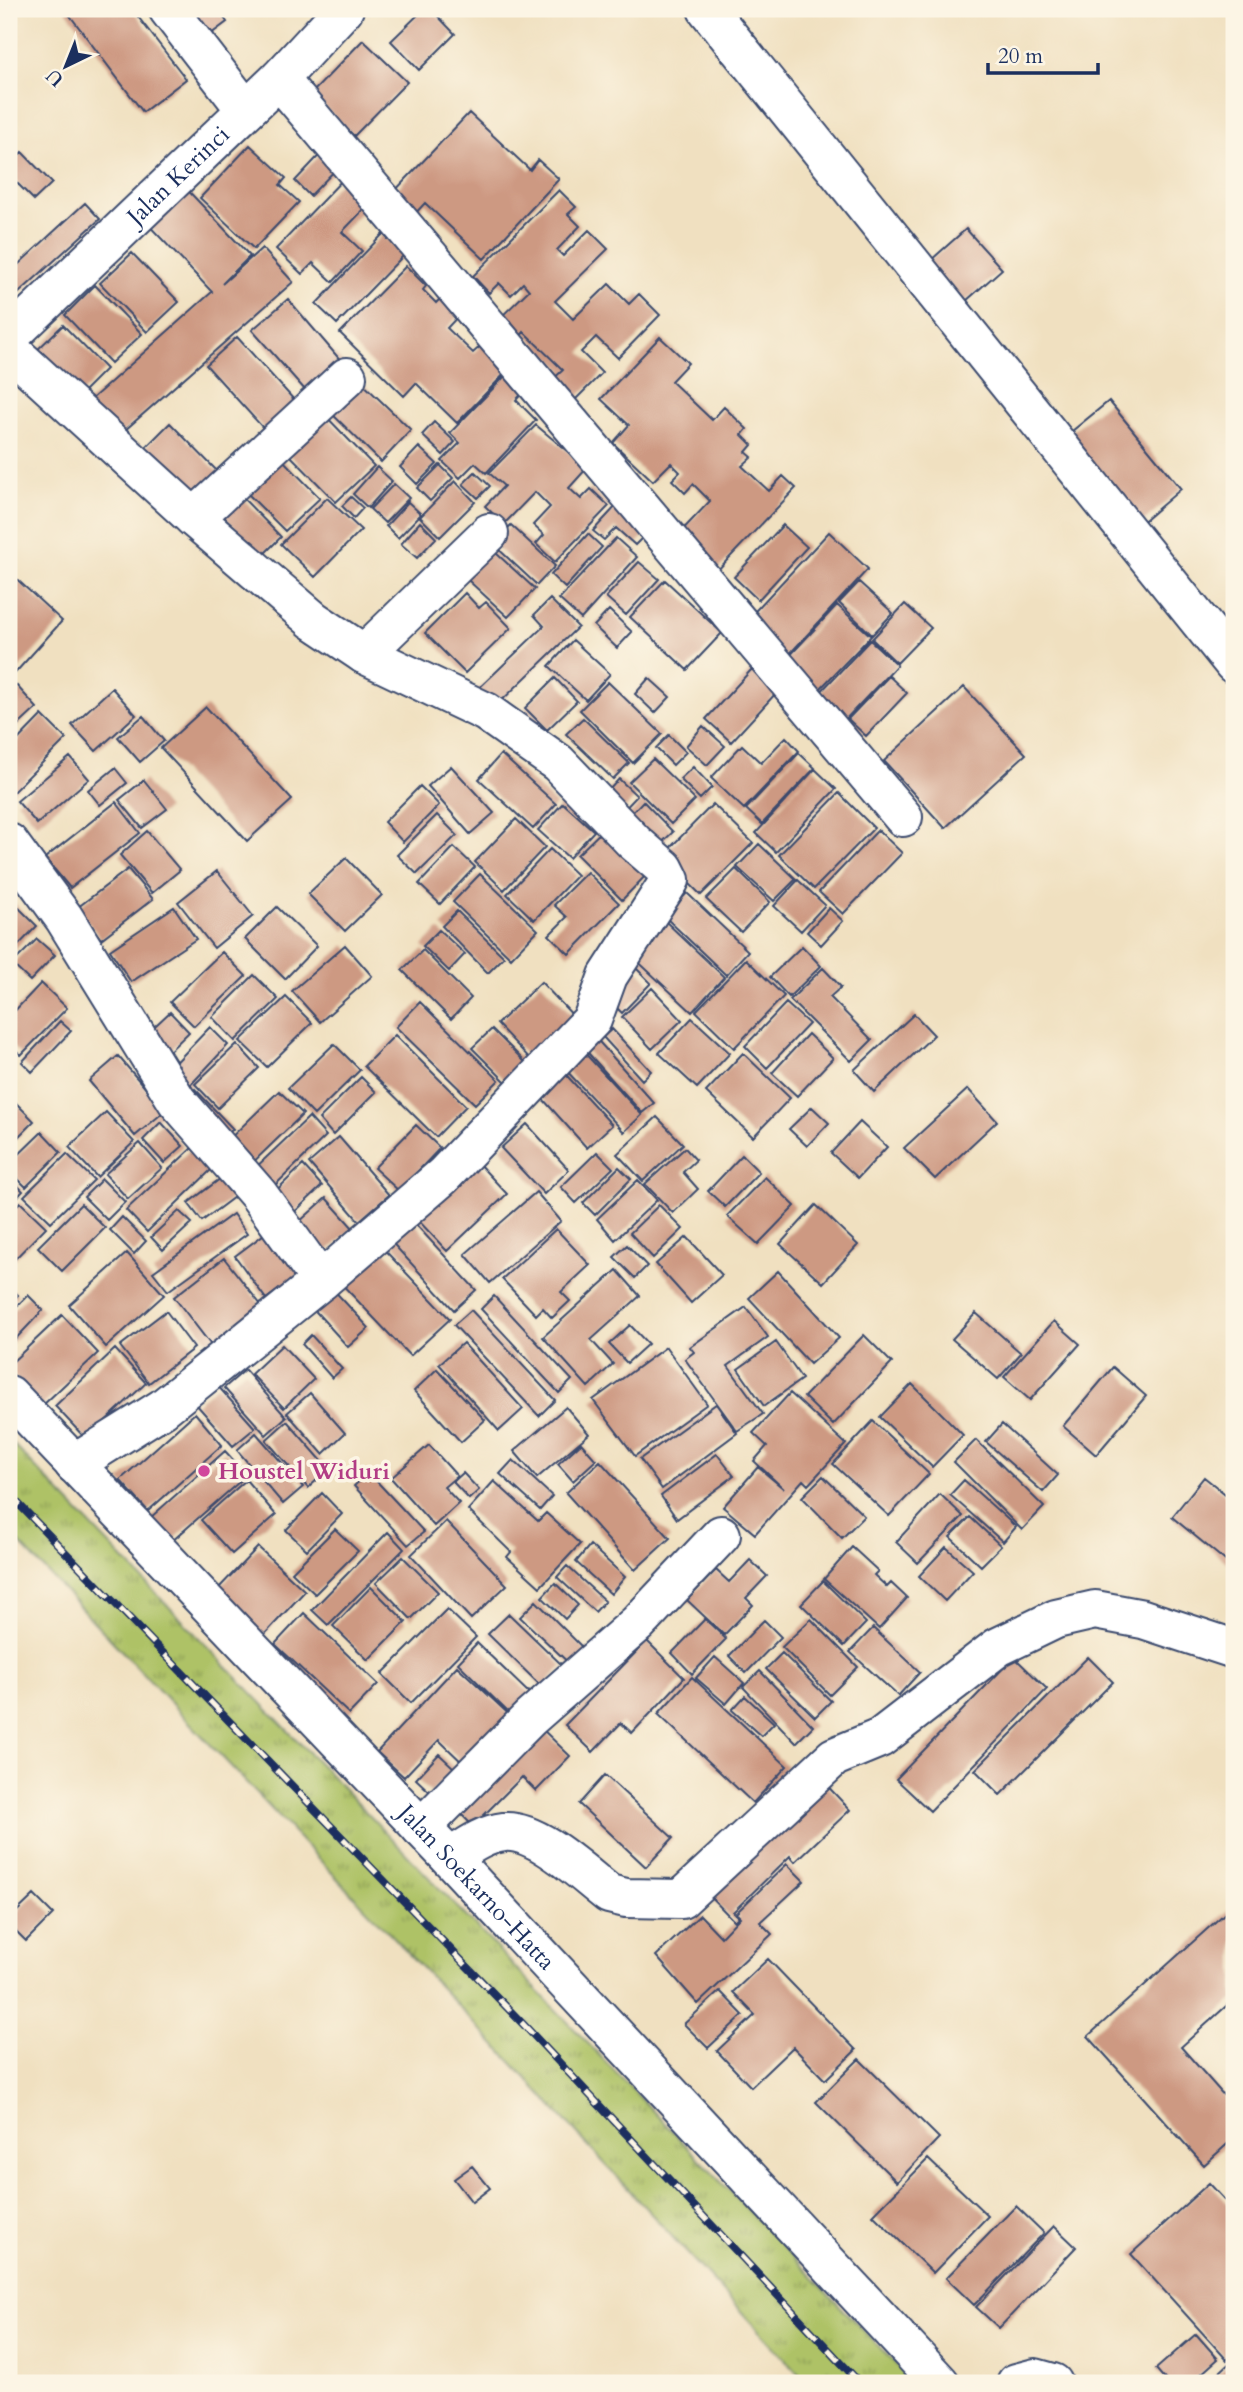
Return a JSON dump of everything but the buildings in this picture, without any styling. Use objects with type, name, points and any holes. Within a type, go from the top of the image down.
[{"type":"main road","points":[[168,9],[246,110]]},
{"type":"main road","name":"Jalan Kerinci","points":[[9,337],[279,79],[344,9]]},
{"type":"main road","points":[[707,9],[1234,664]]},
{"type":"main road","points":[[279,79],[903,817]]},
{"type":"main road","points":[[9,349],[194,518],[313,620],[363,654],[510,726],[558,763],[634,842],[664,869],[670,880],[608,976],[592,1020],[443,1176],[321,1281],[163,1408],[74,1464]]},
{"type":"main road","points":[[194,518],[347,376]]},
{"type":"main road","points":[[363,654],[489,533]]},
{"type":"main road","points":[[9,844],[64,918],[177,1101],[258,1195],[321,1281]]},
{"type":"main road","name":"Jalan Soekarno-Hatta","points":[[9,1395],[450,1858],[940,2383]]},
{"type":"main road","points":[[421,1828],[530,1718],[638,1623],[721,1535]]},
{"type":"main road","points":[[450,1858],[480,1839],[502,1832],[522,1832],[609,1894],[625,1898],[681,1899],[834,1757],[880,1738],[998,1647],[1056,1619],[1095,1610],[1143,1619],[1231,1648]]},
{"type":"main road","points":[[1016,2383],[1035,2378],[1053,2383]]},
{"type":"green space","points":[[9,1440],[914,2383],[807,2383],[514,2065],[9,1532]]},
{"type":"railway","points":[[9,1494],[523,2024],[860,2383]]},
{"type":"place","name":"Houstel Widuri","points":[[204,1471]]}]
